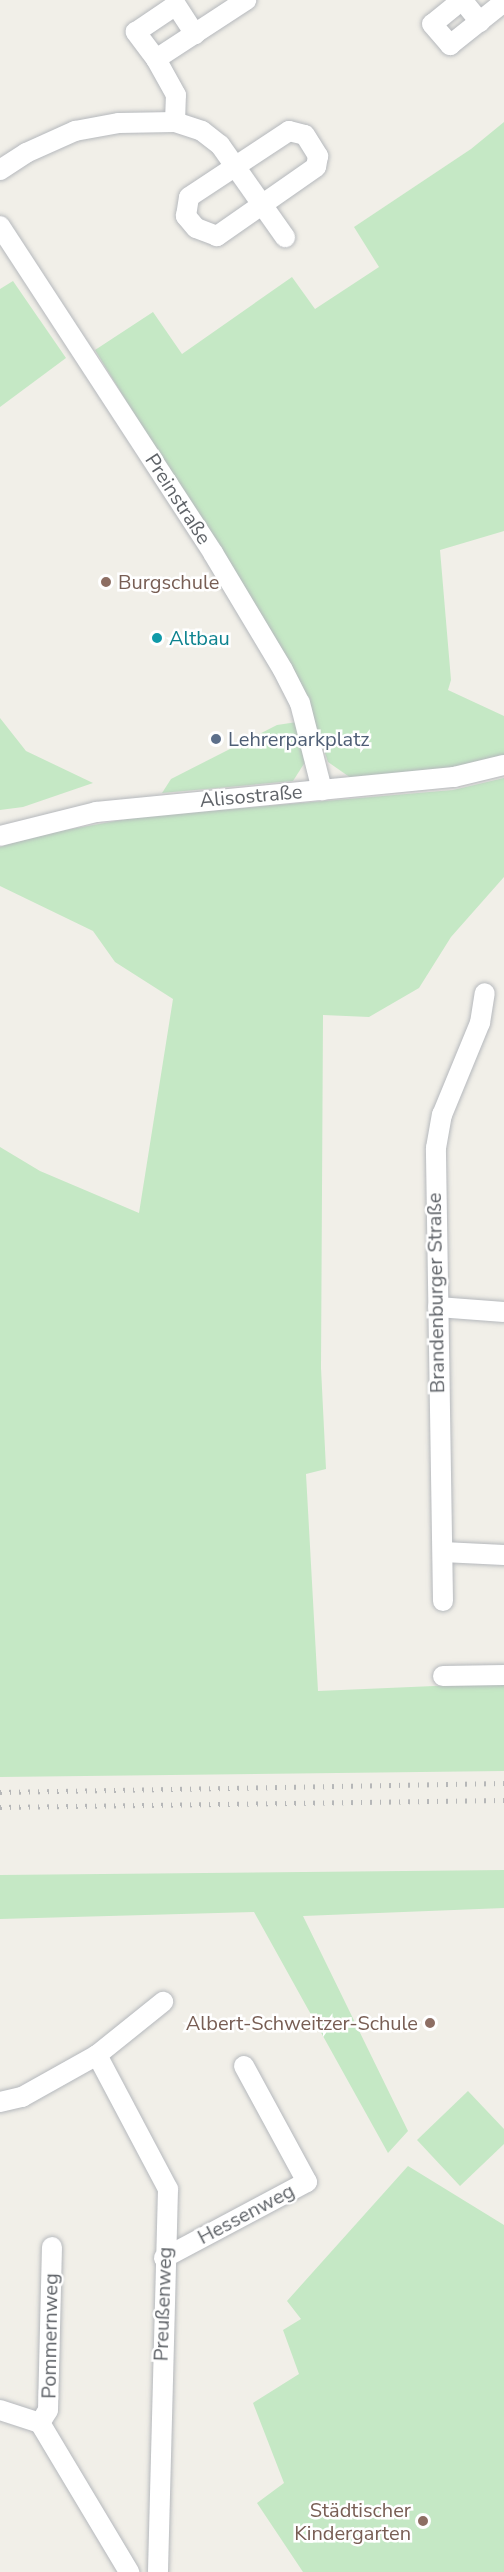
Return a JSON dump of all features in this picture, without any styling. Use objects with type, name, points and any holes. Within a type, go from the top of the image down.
[{"type":"street","points":[[156,59],[246,0]]},
{"type":"street","points":[[480,22],[504,2]]},
{"type":"street","points":[[175,122],[176,95],[156,59],[136,32],[176,5],[195,34]]},
{"type":"street","points":[[0,170],[26,153],[75,131],[119,123],[175,122],[202,131],[220,145],[285,237]]},
{"type":"street","points":[[289,131],[305,135],[318,156],[316,167],[217,236],[196,228],[186,216],[189,197],[236,166],[289,131]]},
{"type":"street","name":"Preinstraße","points":[[0,226],[213,553],[283,670],[300,704],[322,790]]},
{"type":"street","name":"Alisostraße","points":[[0,836],[96,812],[454,777],[504,765]]},
{"type":"street","name":"Brandenburger Straße","points":[[443,1601],[436,1148],[442,1115],[480,1023],[485,993]]},
{"type":"street","points":[[438,1307],[504,1312]]},
{"type":"street","points":[[443,1552],[504,1555]]},
{"type":"street","points":[[443,1676],[504,1675]]},
{"type":"street","points":[[0,2102],[22,2097],[97,2055],[163,2002]]},
{"type":"street","name":"Preußenweg","points":[[97,2055],[168,2189],[164,2258],[158,2572]]},
{"type":"street","name":"Hessenweg","points":[[164,2258],[307,2182],[243,2066]]},
{"type":"street","name":"Pommernweg","points":[[40,2424],[48,2410],[52,2247]]},
{"type":"street","name":"Pommernweg","points":[[0,2410],[40,2424],[129,2572]]},
{"type":"green space","points":[[504,122],[504,531],[440,550],[451,680],[448,690],[504,716],[504,757],[451,769],[351,778],[328,762],[305,693],[95,350],[153,312],[182,354],[292,277],[315,309],[379,267],[354,227],[471,149]]},
{"type":"green space","points":[[13,281],[66,358],[0,407],[0,289]]},
{"type":"green space","points":[[0,718],[26,751],[93,783],[23,807],[0,810]]},
{"type":"green space","points":[[297,722],[307,759],[293,781],[162,793],[171,779],[277,725]]},
{"type":"green space","points":[[504,778],[504,877],[451,937],[419,988],[369,1017],[323,1015],[321,1368],[326,1469],[306,1474],[318,1691],[504,1683],[504,1771],[0,1777],[0,1147],[40,1171],[139,1213],[173,999],[115,962],[93,931],[0,886],[0,847],[32,836],[138,817],[453,790]]},
{"type":"green space","points":[[504,1870],[504,1908],[303,1916],[408,2131],[388,2153],[254,1912],[0,1919],[0,1875]]},
{"type":"green space","points":[[468,2091],[504,2129],[504,2144],[460,2186],[417,2140]]},
{"type":"green space","points":[[408,2166],[504,2225],[504,2572],[303,2572],[257,2503],[284,2483],[253,2403],[299,2374],[283,2330],[301,2319],[287,2301]]},
{"type":"railway","points":[[0,1792],[504,1783]]},
{"type":"railway","points":[[0,1807],[504,1800]]},
{"type":"place","name":"Burgschule","points":[[106,582]]},
{"type":"place","name":"Altbau","points":[[157,638]]},
{"type":"place","name":"Lehrerparkplatz","points":[[216,739]]},
{"type":"place","name":"Albert-Schweitzer-Schule","points":[[430,2023]]},
{"type":"place","name":"Städtischer Kindergarten","points":[[423,2521]]}]
